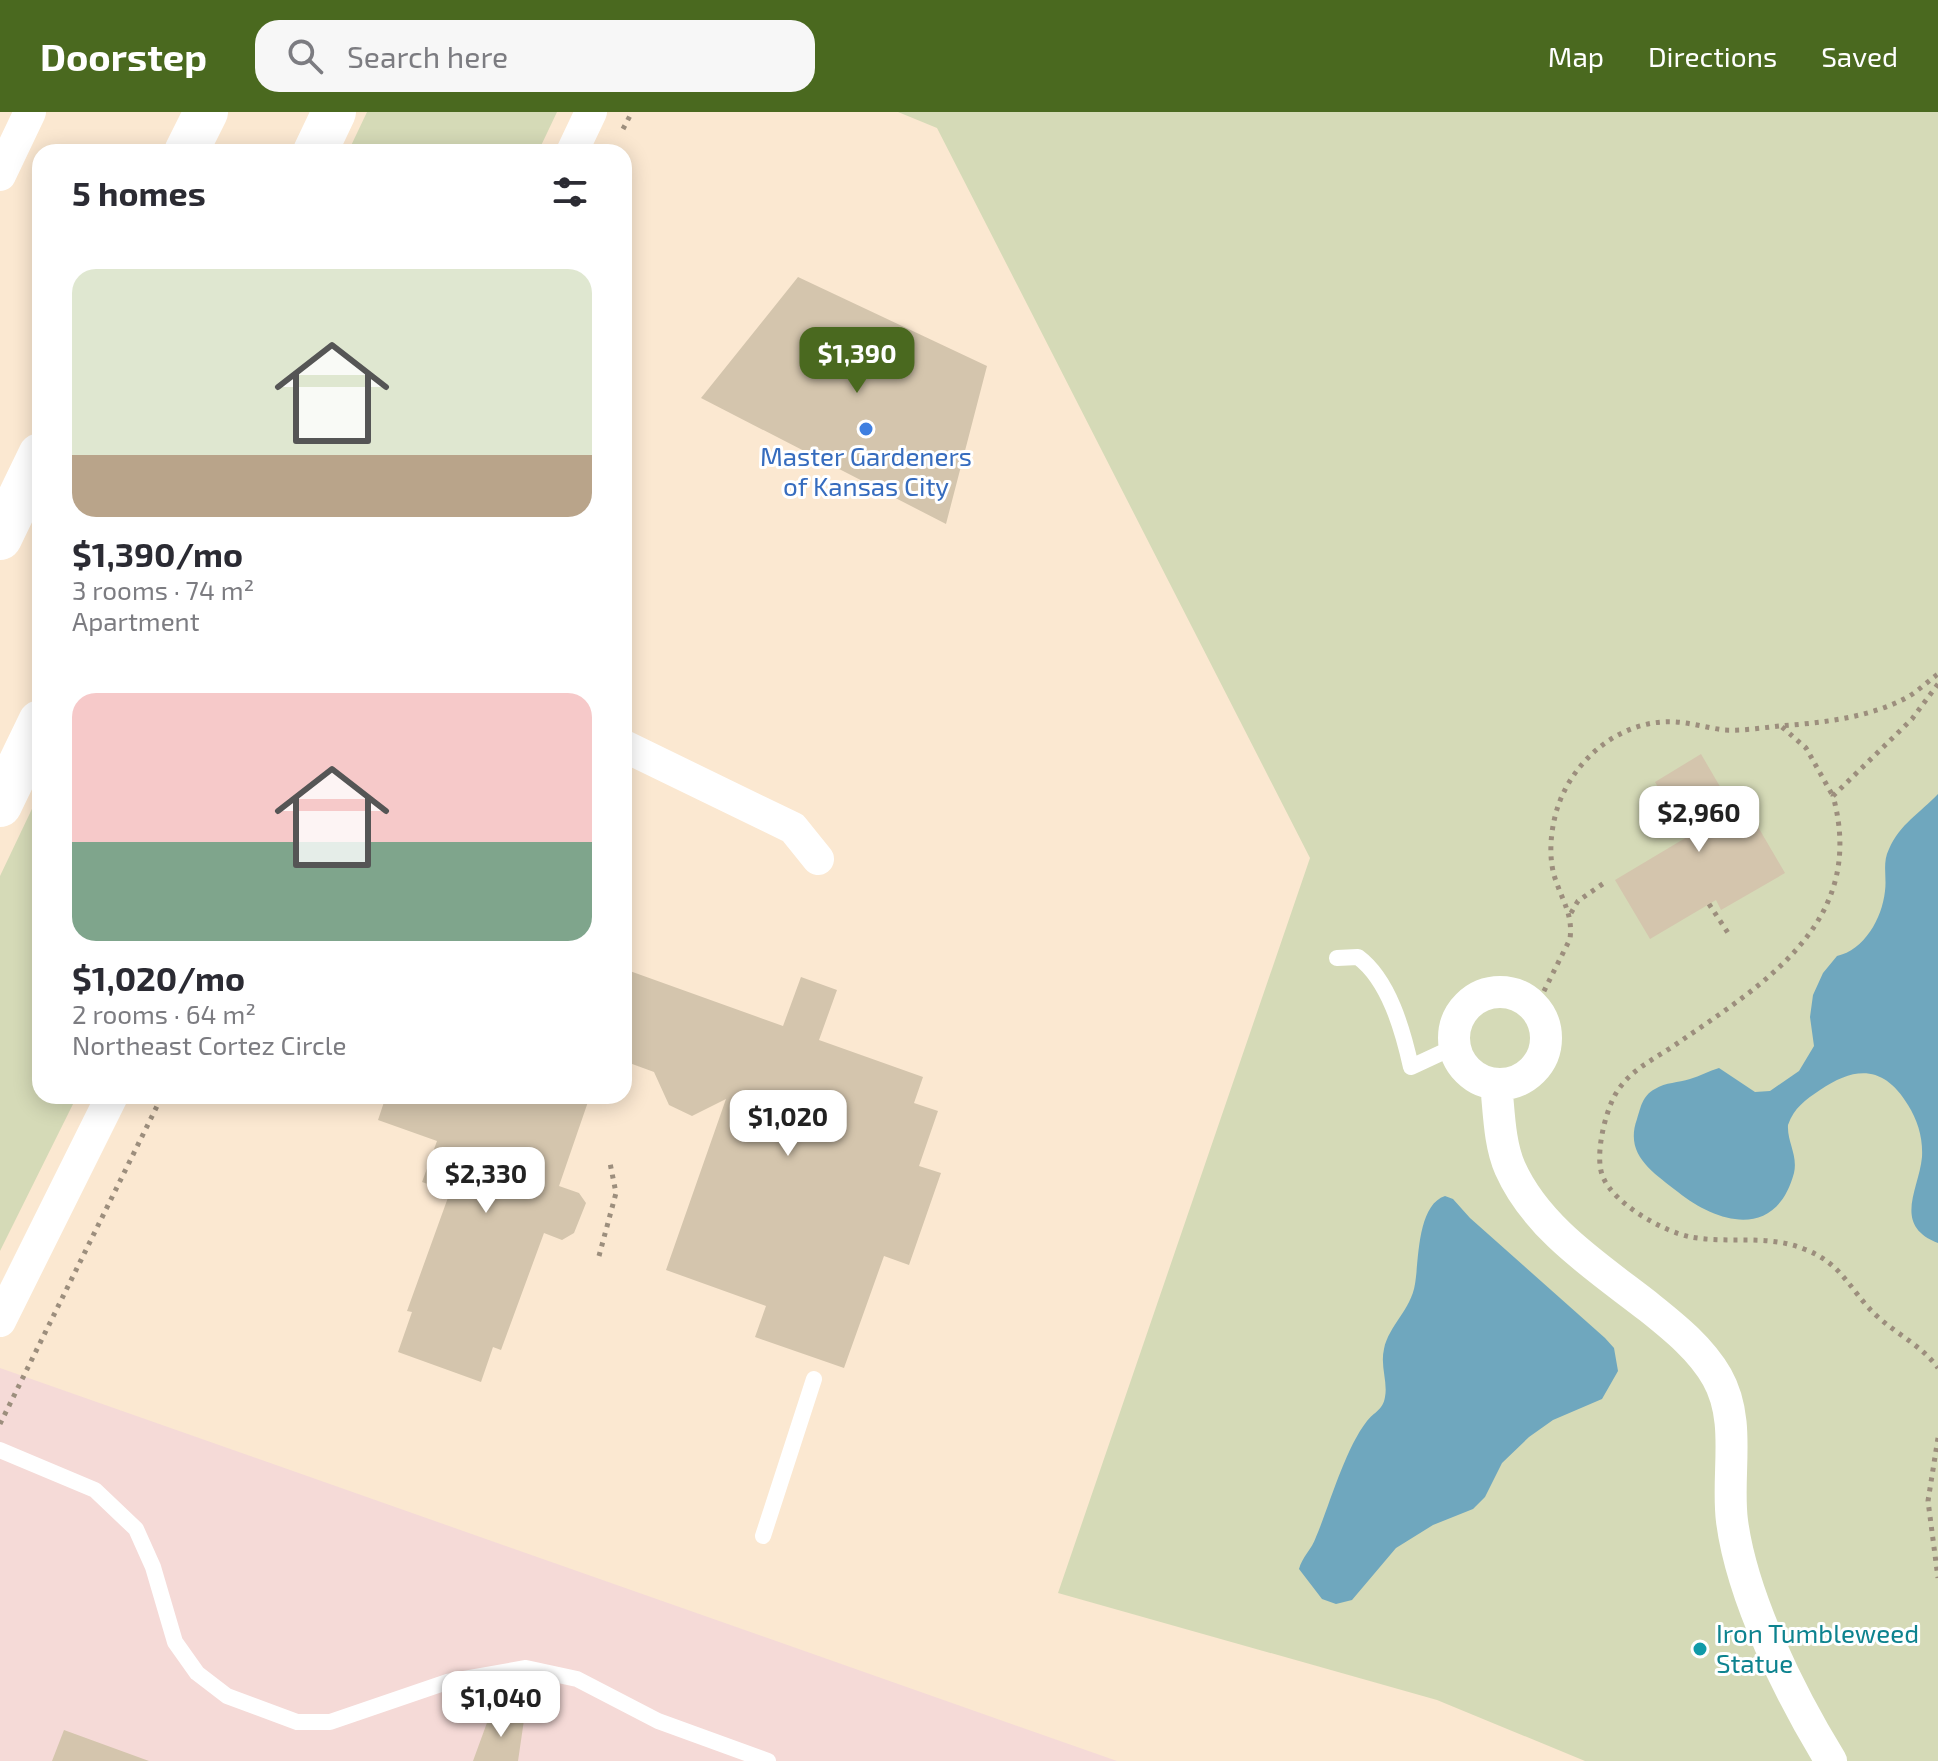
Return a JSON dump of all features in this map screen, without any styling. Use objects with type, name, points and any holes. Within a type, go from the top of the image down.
[{"type":"highway","points":[[190,144],[206,112]]},
{"type":"highway","points":[[319,144],[334,112]]},
{"type":"highway","points":[[0,538],[32,472]]},
{"type":"highway","points":[[0,805],[32,739]]},
{"type":"street","points":[[0,175],[30,112]]},
{"type":"street","points":[[576,144],[591,112]]},
{"type":"street","points":[[632,750],[793,828],[818,859]]},
{"type":"street","points":[[1510,993],[1535,1009],[1543,1022],[1543,1052],[1525,1076],[1496,1084],[1469,1072],[1454,1047],[1459,1016],[1480,996],[1510,993]]},
{"type":"street","points":[[1496,1084],[1509,1166],[1538,1214],[1698,1350],[1719,1380],[1732,1431],[1732,1520],[1745,1571],[1769,1641],[1810,1726],[1831,1761]]},
{"type":"street","points":[[0,1321],[108,1104]]},
{"type":"lane","points":[[1337,958],[1358,957],[1369,965],[1403,1032],[1411,1067],[1454,1047]]},
{"type":"lane","points":[[763,1536],[814,1379]]},
{"type":"lane","points":[[0,1450],[95,1490],[136,1529],[153,1567],[175,1642],[197,1673],[227,1696],[297,1722],[330,1722],[447,1682],[526,1668],[577,1679],[658,1721],[768,1761]]},
{"type":"path","points":[[623,131],[632,112]]},
{"type":"path","points":[[1535,1009],[1570,939],[1570,914],[1554,874],[1553,823],[1559,797],[1573,772],[1588,756],[1611,739],[1655,724],[1674,721],[1728,730],[1780,726],[1878,710],[1906,698],[1938,674]]},
{"type":"path","points":[[1833,796],[1912,719],[1938,684]]},
{"type":"path","points":[[1780,726],[1806,748],[1833,796],[1840,842],[1833,888],[1815,927],[1790,959],[1766,981],[1648,1060],[1622,1085],[1608,1115],[1601,1159],[1602,1176],[1639,1213],[1678,1234],[1786,1243],[1820,1256],[1848,1278],[1878,1317],[1929,1355],[1938,1368]]},
{"type":"path","points":[[1570,914],[1578,901],[1604,883]]},
{"type":"path","points":[[1709,904],[1730,936]]},
{"type":"path","points":[[0,1424],[158,1104]]},
{"type":"path","points":[[599,1256],[616,1193],[610,1163]]},
{"type":"path","points":[[1938,1438],[1928,1501],[1938,1578]]},
{"type":"shaded area","points":[[0,1368],[1117,1761],[0,1761]]},
{"type":"green space","points":[[367,112],[557,112],[542,144],[352,144]]},
{"type":"green space","points":[[898,112],[1938,112],[1938,1761],[1585,1761],[1437,1700],[1058,1593],[1310,858],[937,128]]},
{"type":"green space","points":[[32,809],[32,1104],[73,1104],[0,1251],[0,876]]},
{"type":"water","points":[[1938,794],[1938,1243],[1916,1227],[1912,1217],[1922,1157],[1921,1136],[1915,1117],[1889,1082],[1868,1074],[1857,1074],[1833,1082],[1805,1101],[1793,1114],[1788,1125],[1795,1160],[1794,1173],[1774,1209],[1760,1217],[1744,1220],[1710,1212],[1694,1203],[1651,1170],[1638,1153],[1634,1132],[1645,1098],[1659,1087],[1719,1068],[1755,1092],[1770,1091],[1799,1071],[1814,1046],[1810,1017],[1813,995],[1823,973],[1837,956],[1847,953],[1870,932],[1883,902],[1889,849],[1905,826]]},
{"type":"water","points":[[1445,1196],[1453,1199],[1470,1218],[1605,1338],[1614,1348],[1618,1371],[1602,1399],[1553,1420],[1529,1437],[1502,1463],[1485,1497],[1473,1509],[1433,1525],[1396,1548],[1352,1600],[1336,1604],[1322,1599],[1299,1569],[1314,1541],[1352,1446],[1384,1401],[1384,1349],[1390,1332],[1413,1293],[1424,1222],[1436,1201]]},
{"type":"building","name":"Master Gardeners of Kansas City","points":[[798,277],[987,366],[946,524],[701,398]]},
{"type":"building","points":[[1701,754],[1736,814],[1747,808],[1785,873],[1721,910],[1716,900],[1650,939],[1615,880],[1687,837],[1655,782]]},
{"type":"building","points":[[632,972],[783,1026],[801,977],[837,990],[819,1040],[923,1077],[914,1103],[938,1111],[919,1166],[941,1173],[909,1265],[884,1256],[844,1368],[755,1337],[766,1306],[666,1270],[726,1099],[692,1116],[669,1105],[654,1072],[632,1064]]},
{"type":"building","points":[[383,1104],[587,1104],[559,1186],[579,1193],[586,1203],[574,1233],[562,1240],[544,1233],[501,1350],[493,1347],[481,1382],[398,1352],[412,1312],[407,1311],[450,1192],[422,1182],[437,1141],[378,1120]]},
{"type":"building","points":[[492,1709],[524,1720],[518,1761],[473,1761]]},
{"type":"building","points":[[64,1730],[149,1761],[52,1761]]},
{"type":"place","name":"Master Gardeners of Kansas City","points":[[866,429]]},
{"type":"place","name":"Iron Tumbleweed Statue","points":[[1700,1649]]}]
